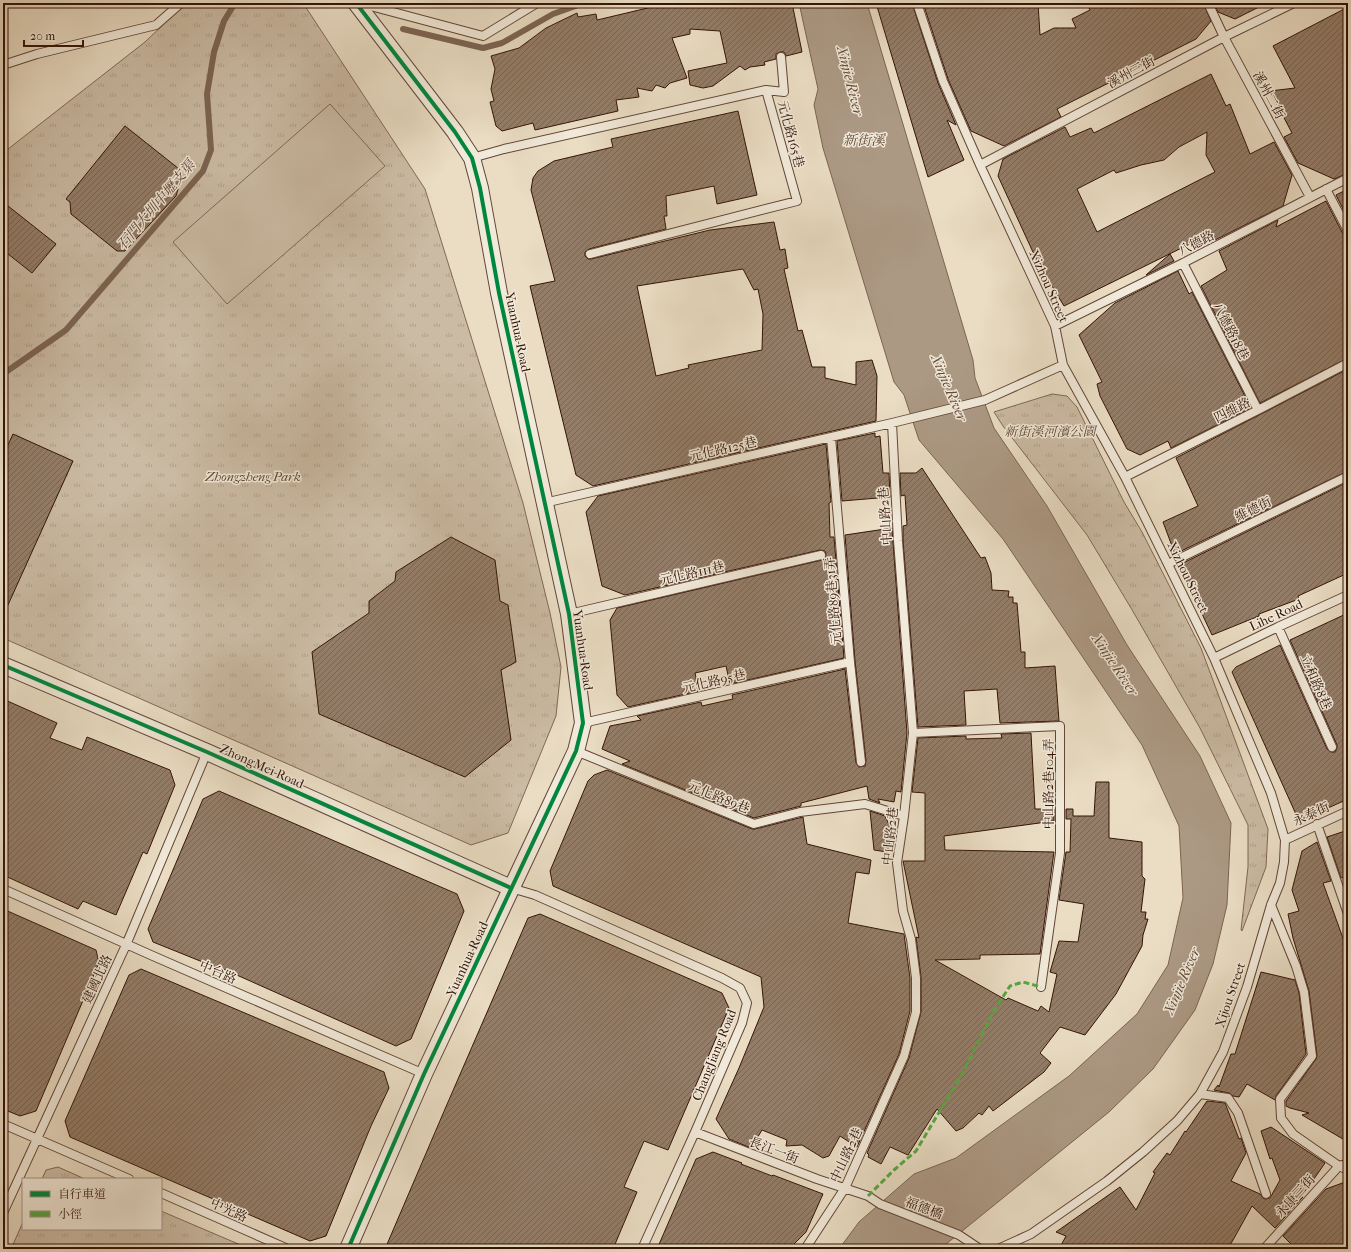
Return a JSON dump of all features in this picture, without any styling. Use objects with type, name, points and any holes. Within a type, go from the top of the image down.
[{"type":"street","name":"Yuanhua Road","points":[[348,1249],[424,1074],[576,751],[583,723],[569,614],[500,293],[480,188],[472,158],[450,126],[357,3]]},
{"type":"street","name":"ZhongMei Road","points":[[3,665],[207,752],[511,888]]},
{"type":"lane","points":[[3,65],[37,54],[156,25],[181,3]]},
{"type":"lane","points":[[357,3],[483,36],[537,3]]},
{"type":"lane","name":"Xizhou Street","points":[[917,3],[943,81],[980,165],[1055,326],[1063,365],[1125,477],[1214,658]]},
{"type":"lane","name":"溪州二街","points":[[1208,3],[1224,37],[1310,197]]},
{"type":"lane","name":"溪州三街","points":[[980,165],[1224,37],[1294,3]]},
{"type":"lane","points":[[766,90],[784,92],[781,57]]},
{"type":"lane","name":"元化路165巷","points":[[472,158],[512,147],[766,90],[797,201],[590,254]]},
{"type":"lane","name":"八德路","points":[[1055,326],[1182,264],[1348,178]]},
{"type":"lane","points":[[1326,190],[1348,231]]},
{"type":"lane","name":"八德路18巷","points":[[1182,264],[1258,410]]},
{"type":"lane","name":"四維路","points":[[1125,477],[1348,363]]},
{"type":"lane","name":"元化路125巷","points":[[544,503],[892,423],[985,400],[1063,365]]},
{"type":"lane","name":"中山路2巷","points":[[804,1249],[845,1188],[904,1056],[916,1012],[916,978],[914,962],[911,939],[903,911],[897,863],[904,816],[913,733],[898,541],[892,423]]},
{"type":"lane","name":"元化路89巷31弄","points":[[831,437],[850,662],[861,762]]},
{"type":"lane","name":"維德街","points":[[1168,564],[1348,476]]},
{"type":"lane","name":"元化路111巷","points":[[569,614],[821,555]]},
{"type":"lane","name":"Lihe Road","points":[[1214,658],[1348,595]]},
{"type":"lane","name":"立和路8巷","points":[[1278,627],[1332,747]]},
{"type":"lane","name":"Xijou Street","points":[[998,1249],[1031,1234],[1107,1181],[1143,1152],[1177,1121],[1200,1094],[1223,1052],[1247,987],[1271,905],[1280,883],[1284,862],[1285,840],[1271,793],[1214,658]]},
{"type":"lane","name":"元化路95巷","points":[[583,723],[850,662]]},
{"type":"lane","name":"中山路2巷104弄","points":[[913,733],[1060,726],[1060,853],[1041,987]]},
{"type":"lane","name":"元化路89巷","points":[[576,751],[754,824],[800,812],[865,804],[904,816]]},
{"type":"lane","name":"建國北路","points":[[3,1213],[126,945],[207,752]]},
{"type":"lane","name":"永泰街","points":[[1285,840],[1348,811]]},
{"type":"lane","points":[[1317,824],[1348,914]]},
{"type":"lane","name":"ChangJiang Road","points":[[511,888],[535,895],[722,978],[740,988],[747,1004],[742,1023],[642,1249]]},
{"type":"lane","name":"中台路","points":[[3,889],[126,945],[424,1074]]},
{"type":"lane","points":[[1271,905],[1296,966],[1304,992],[1312,1056],[1280,1098],[1280,1118],[1293,1134],[1339,1166],[1348,1170]]},
{"type":"lane","points":[[1200,1094],[1228,1098],[1238,1113],[1266,1194]]},
{"type":"lane","points":[[3,1124],[127,1178]]},
{"type":"lane","name":"長江一街","points":[[695,1132],[817,1179],[868,1196],[880,1204]]},
{"type":"lane","points":[[1339,1166],[1348,1164]]},
{"type":"lane","name":"永康三街","points":[[1264,1249],[1339,1166]]},
{"type":"lane","name":"中光路","points":[[162,1193],[288,1249]]},
{"type":"lane","name":"福德橋","points":[[880,1204],[959,1235],[980,1249]]},
{"type":"green space","name":"Zhongzheng Park","points":[[186,3],[303,3],[425,189],[523,503],[550,613],[561,667],[556,716],[508,833],[471,845],[3,638],[3,153],[145,42]]},
{"type":"green space","points":[[330,104],[385,166],[227,304],[173,242]]},
{"type":"green space","name":"新街溪河濱公園","points":[[1052,394],[1067,396],[1077,407],[1124,502],[1142,532],[1201,648],[1268,829],[1266,867],[1242,931],[1248,867],[1248,825],[1200,728],[1087,535],[1003,426],[994,412]]},
{"type":"green space","points":[[58,1167],[83,1178],[42,1178],[46,1170]]},
{"type":"green space","points":[[162,1211],[250,1249],[11,1249],[22,1224],[22,1230],[162,1230]]},
{"type":"water","name":"新街溪","points":[[799,3],[867,3],[973,360],[975,378],[994,428],[1047,506],[1127,645],[1200,756],[1231,823],[1227,905],[1213,964],[1195,1010],[1153,1069],[1109,1112],[940,1249],[839,1249],[859,1222],[914,1174],[956,1158],[1069,1076],[1137,1014],[1168,965],[1183,898],[1179,826],[1142,745],[1003,539],[919,440],[904,395],[894,382],[823,148],[814,105],[818,89]]},
{"type":"building","points":[[655,3],[792,3],[802,52],[786,56],[784,52],[780,52],[776,54],[776,59],[764,62],[765,65],[750,67],[745,70],[740,66],[713,86],[703,88],[690,85],[688,71],[727,63],[720,31],[690,29],[690,34],[672,38],[687,78],[670,83],[665,88],[656,85],[652,91],[637,88],[639,97],[616,100],[618,111],[535,130],[533,123],[502,131],[496,126],[490,102],[494,101],[491,89],[495,69],[491,56],[519,48],[546,28],[577,13],[578,17],[596,14],[597,20],[656,6]]},
{"type":"building","points":[[876,3],[912,3],[938,83],[956,125],[947,120],[964,160],[928,177]]},
{"type":"building","points":[[923,3],[1038,3],[1040,35],[1054,28],[1076,28],[1072,19],[1090,10],[1087,3],[1203,3],[1211,21],[1196,39],[1057,109],[1061,117],[1004,146],[971,131],[948,79]]},
{"type":"building","points":[[1214,3],[1267,3],[1235,19],[1218,12]]},
{"type":"building","points":[[1348,7],[1348,173],[1334,179],[1298,163],[1284,137],[1292,133],[1270,91],[1295,88],[1273,46]]},
{"type":"building","points":[[1211,74],[1226,106],[1230,104],[1250,154],[1274,142],[1292,175],[1283,206],[1215,240],[1212,233],[1064,306],[1038,263],[998,176],[1003,159],[1065,127],[1070,137],[1091,128],[1094,133]],"holes":[[[1207,132],[1206,155],[1215,172],[1097,232],[1077,189],[1114,170],[1116,173],[1164,160],[1179,147]]]},
{"type":"building","points":[[738,111],[757,195],[717,204],[714,186],[666,196],[667,216],[664,216],[666,229],[589,249],[585,252],[585,256],[588,259],[591,259],[710,230],[774,222],[780,250],[785,249],[788,268],[784,269],[798,331],[802,330],[812,367],[825,367],[825,378],[856,385],[856,362],[872,360],[877,376],[876,421],[593,486],[576,475],[530,286],[555,281],[531,190],[533,178],[538,171],[554,161],[613,147],[611,139]],"holes":[[[743,269],[754,290],[758,289],[763,314],[762,350],[688,365],[689,368],[656,376],[637,286]]]},
{"type":"building","points":[[125,126],[179,169],[179,186],[176,196],[125,251],[117,251],[71,214],[70,202],[66,199]]},
{"type":"building","points":[[1348,189],[1348,219],[1336,195]]},
{"type":"building","points":[[1326,201],[1343,234],[1348,236],[1348,358],[1260,403],[1201,286],[1227,270],[1219,251],[1278,220],[1276,227]]},
{"type":"building","points":[[3,202],[56,244],[32,273],[3,250]]},
{"type":"building","points":[[1170,254],[1174,261],[1146,275]]},
{"type":"building","points":[[1178,271],[1189,294],[1192,292],[1251,408],[1171,448],[1168,441],[1140,455],[1127,449],[1100,396],[1097,384],[1102,382],[1079,335],[1115,303]]},
{"type":"building","points":[[1348,369],[1348,471],[1175,554],[1163,522],[1198,506],[1176,458]]},
{"type":"building","points":[[875,433],[875,437],[880,436],[883,473],[889,473],[890,497],[842,501],[837,441]]},
{"type":"building","points":[[13,434],[73,461],[3,616],[3,456]]},
{"type":"building","points":[[826,444],[831,502],[829,503],[830,537],[834,537],[844,658],[730,684],[726,666],[695,673],[699,691],[628,707],[617,695],[610,620],[617,608],[822,560],[825,559],[826,554],[825,551],[820,550],[625,595],[602,586],[586,512],[598,496]]},
{"type":"building","points":[[922,468],[981,558],[985,557],[991,573],[992,590],[1009,591],[1008,597],[1013,597],[1013,603],[1017,603],[1021,652],[1025,652],[1025,668],[1055,666],[1059,721],[1000,723],[997,689],[964,691],[966,725],[918,727],[903,541],[903,526],[907,525],[905,495],[901,496],[900,473],[916,473]]},
{"type":"building","points":[[1348,482],[1348,573],[1298,596],[1299,599],[1259,614],[1259,616],[1212,635],[1179,565]]},
{"type":"building","points":[[892,528],[907,733],[901,792],[896,791],[894,802],[878,799],[880,803],[869,799],[867,786],[801,803],[801,806],[754,818],[622,764],[630,761],[602,749],[610,726],[641,720],[637,716],[701,702],[702,706],[733,699],[732,695],[845,669],[856,763],[859,767],[865,766],[866,761],[855,661],[845,535]]},
{"type":"building","points":[[451,537],[495,560],[500,601],[508,605],[516,662],[501,670],[511,740],[465,777],[319,714],[312,652],[369,613],[369,601],[395,581],[396,572]]},
{"type":"building","points":[[1348,613],[1348,799],[1299,821],[1232,672],[1236,667],[1280,645],[1327,749],[1331,752],[1335,752],[1337,745],[1290,640]]},
{"type":"building","points":[[3,699],[57,723],[50,738],[82,750],[87,737],[170,770],[175,785],[147,854],[143,852],[116,915],[83,901],[78,909],[3,875]]},
{"type":"building","points":[[1031,733],[1035,809],[1054,809],[1054,821],[944,836],[945,850],[1054,852],[1040,954],[980,955],[980,959],[935,960],[1006,1000],[1008,998],[1038,1011],[1041,1006],[1049,1012],[1057,974],[1050,972],[1059,941],[1078,942],[1084,904],[1059,900],[1066,852],[1070,852],[1071,819],[1066,819],[1066,809],[1073,809],[1073,816],[1094,816],[1096,782],[1109,782],[1109,838],[1142,842],[1142,876],[1145,879],[1141,912],[1146,912],[1145,919],[1148,919],[1143,935],[1142,946],[1116,994],[1085,1035],[1060,1027],[1040,1053],[1051,1063],[1044,1072],[993,1111],[989,1106],[982,1115],[979,1113],[963,1128],[956,1131],[937,1109],[908,1155],[890,1147],[881,1164],[868,1157],[869,1155],[867,1153],[909,1058],[921,1012],[921,977],[916,937],[919,938],[903,861],[925,861],[925,793],[912,792],[918,738],[966,736],[966,739],[1002,738],[1001,734]]},
{"type":"building","points":[[607,770],[752,829],[803,817],[807,844],[871,860],[869,874],[856,872],[848,923],[904,934],[910,978],[910,1011],[899,1054],[857,1147],[840,1136],[829,1156],[823,1158],[802,1145],[786,1146],[787,1140],[762,1130],[751,1148],[729,1139],[716,1119],[764,1007],[761,977],[553,886],[550,871],[588,781],[594,775]]},
{"type":"building","points":[[219,791],[457,894],[464,911],[411,1039],[396,1046],[221,968],[220,969],[153,942],[148,929],[203,799]]},
{"type":"building","points":[[870,811],[885,816],[893,833],[887,852],[874,850]]},
{"type":"building","points":[[1348,830],[1348,876],[1341,878],[1327,837]]},
{"type":"building","points":[[1317,842],[1331,881],[1323,883],[1348,952],[1348,1142],[1302,1115],[1309,1113],[1286,1106],[1286,1101],[1317,1056],[1309,991],[1293,938],[1288,914],[1299,911],[1292,890],[1302,851]]},
{"type":"building","points":[[3,909],[96,950],[99,963],[36,1111],[20,1116],[3,1109]]},
{"type":"building","points":[[540,914],[722,993],[729,1008],[668,1150],[644,1141],[624,1187],[637,1192],[613,1249],[385,1249],[528,918]]},
{"type":"building","points":[[141,969],[384,1072],[389,1088],[371,1126],[326,1236],[310,1241],[70,1137],[65,1121],[129,975]]},
{"type":"building","points":[[1261,972],[1295,980],[1299,993],[1306,1054],[1276,1096],[1275,1100],[1247,1084],[1239,1097],[1214,1090],[1218,1085],[1219,1087],[1231,1054],[1235,1054]]},
{"type":"building","points":[[1207,1101],[1225,1103],[1246,1153],[1231,1181],[1260,1194],[1263,1198],[1270,1198],[1280,1180],[1272,1158],[1270,1159],[1261,1131],[1271,1127],[1325,1163],[1300,1199],[1303,1197],[1275,1228],[1252,1206],[1228,1249],[1059,1249],[1066,1236],[1056,1232],[1120,1187],[1136,1210],[1155,1173],[1153,1172],[1167,1153],[1170,1155]]},
{"type":"building","points":[[713,1152],[772,1176],[773,1175],[823,1194],[806,1232],[789,1249],[657,1249],[696,1159]]},
{"type":"building","points":[[1348,1181],[1348,1249],[1296,1249],[1283,1236],[1326,1189]]},
{"type":"waterway","name":"石門大圳中壢支渠","points":[[3,374],[66,330],[203,171],[211,150],[207,94],[214,52],[224,21],[235,3]]},
{"type":"waterway","points":[[403,29],[483,48],[502,43],[553,14],[584,3]]},
{"type":"marked path","points":[[868,1196],[916,1151],[962,1074],[995,1009],[1010,986],[1023,982],[1041,987]]},
{"type":"cycle path","points":[[348,1249],[424,1074],[576,751],[583,723],[569,614],[499,293],[480,188],[472,158],[455,132],[356,3]]},
{"type":"cycle path","points":[[3,665],[207,752],[511,888]]},
{"type":"water label","name":"Xinjie River","points":[[850,81]]},
{"type":"water label","name":"Xinjie River","points":[[949,388]]},
{"type":"water label","name":"Xinjie River","points":[[1115,665]]},
{"type":"water label","name":"Xinjie River","points":[[1182,981]]}]
